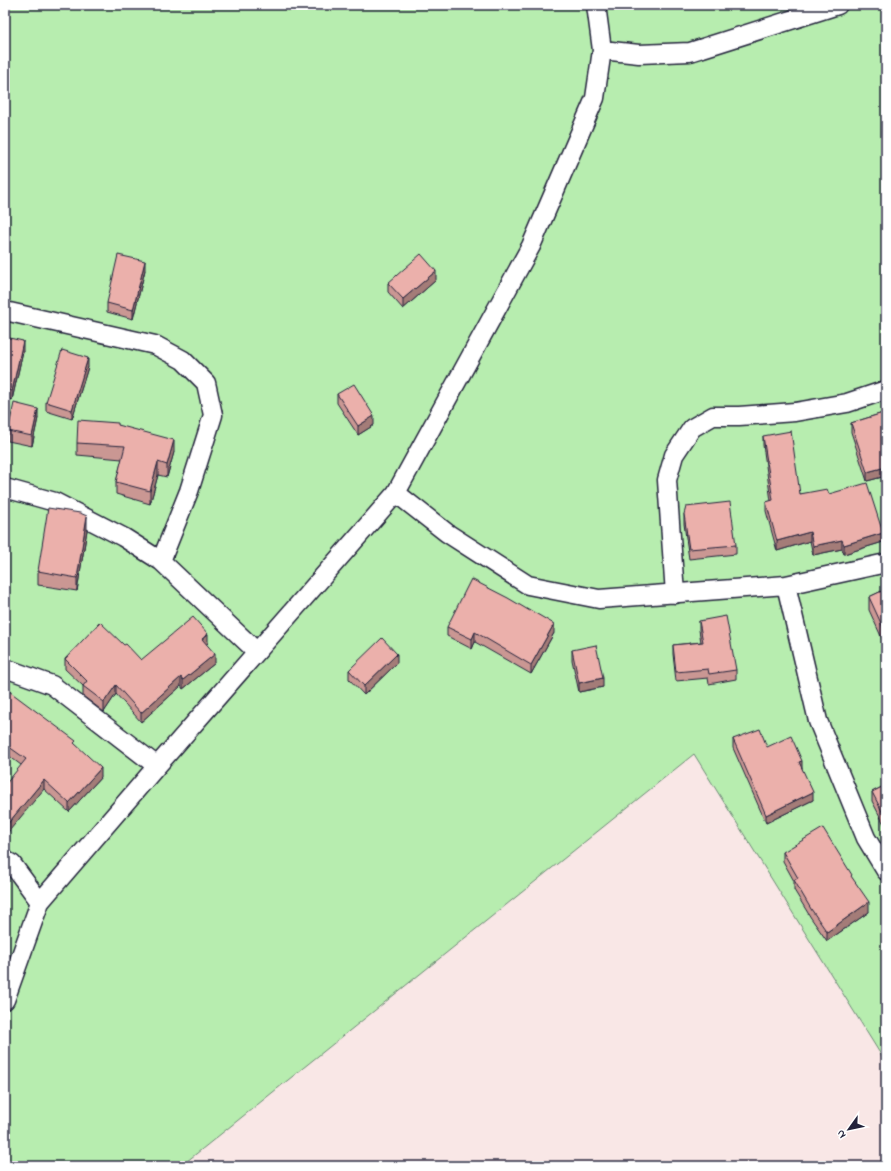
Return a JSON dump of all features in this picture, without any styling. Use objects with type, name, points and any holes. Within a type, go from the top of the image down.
[{"type":"street","points":[[5,1000],[40,902],[256,651],[396,493],[531,246],[595,98],[602,50],[596,5]]},
{"type":"street","points":[[602,50],[639,54],[690,52],[838,5]]},
{"type":"street","points":[[5,311],[156,345],[183,360],[206,383],[212,415],[188,491],[161,561]]},
{"type":"street","points":[[675,594],[668,480],[674,454],[692,428],[713,416],[739,416],[795,412],[847,403],[886,390]]},
{"type":"street","points":[[5,488],[55,502],[123,537],[161,561],[256,651]]},
{"type":"street","points":[[396,493],[448,532],[528,585],[599,599],[786,586],[886,563]]},
{"type":"street","points":[[786,586],[818,721],[866,838],[886,871]]},
{"type":"street","points":[[5,668],[52,685],[157,766]]},
{"type":"street","points":[[5,860],[12,864],[40,902]]},
{"type":"green space","points":[[5,5],[886,5],[886,1063],[694,754],[181,1166],[5,1166]]},
{"type":"building","points":[[421,254],[436,271],[403,299],[388,283]]},
{"type":"building","points":[[118,255],[145,261],[133,310],[107,303]]},
{"type":"building","points":[[5,337],[23,341],[12,391],[5,389]]},
{"type":"building","points":[[62,350],[88,358],[72,410],[46,402]]},
{"type":"building","points":[[354,384],[374,416],[358,426],[337,394]]},
{"type":"building","points":[[14,403],[38,409],[32,436],[8,431]]},
{"type":"building","points":[[886,410],[886,467],[867,472],[851,423],[883,413],[883,411]]},
{"type":"building","points":[[78,420],[118,423],[118,425],[174,440],[167,465],[158,462],[150,491],[116,482],[125,446],[77,443]]},
{"type":"building","points":[[791,431],[800,494],[827,489],[829,494],[867,483],[883,533],[844,545],[842,540],[813,546],[810,532],[777,541],[766,502],[773,500],[763,436]]},
{"type":"building","points":[[730,502],[736,545],[689,549],[684,514],[686,507]]},
{"type":"building","points":[[48,508],[80,513],[87,516],[77,578],[38,571]]},
{"type":"building","points":[[471,579],[554,624],[531,665],[475,632],[472,639],[447,627]]},
{"type":"building","points":[[886,589],[886,634],[869,597]]},
{"type":"building","points":[[726,616],[736,670],[709,674],[708,669],[676,672],[673,645],[703,642],[699,621]]},
{"type":"building","points":[[193,617],[208,634],[202,639],[215,654],[183,680],[181,677],[141,713],[116,685],[104,702],[83,686],[87,681],[65,659],[100,622],[124,645],[126,644],[141,660]]},
{"type":"building","points":[[382,638],[397,654],[364,686],[349,670]]},
{"type":"building","points":[[596,645],[603,678],[579,683],[572,650]]},
{"type":"building","points":[[5,690],[9,691],[76,741],[74,743],[101,768],[69,803],[44,780],[5,827],[5,785],[26,759],[5,744]]},
{"type":"building","points":[[760,729],[767,747],[791,736],[802,761],[799,762],[813,792],[766,815],[733,739]]},
{"type":"building","points":[[886,785],[886,819],[872,792]]},
{"type":"building","points":[[823,828],[852,875],[851,876],[869,902],[827,932],[794,880],[798,878],[783,852]]},
{"type":"building","points":[[886,1016],[886,1023],[883,1018]]}]
